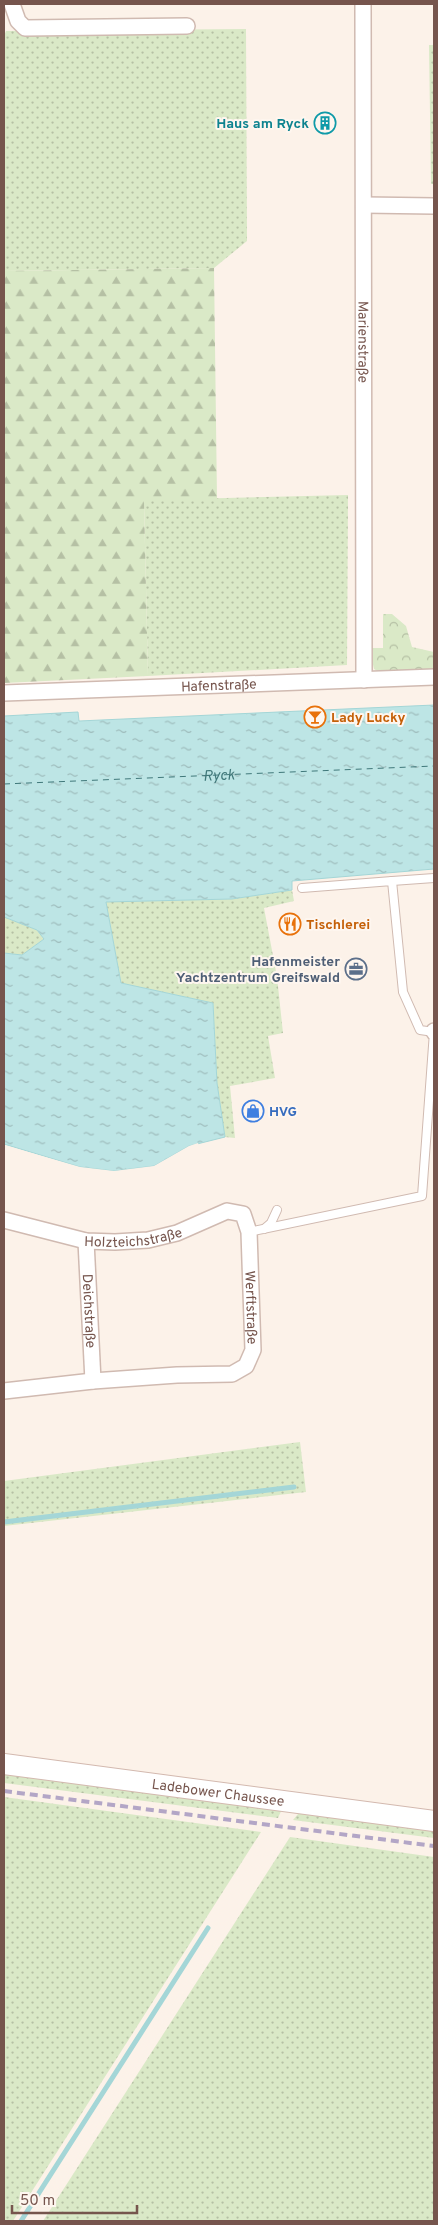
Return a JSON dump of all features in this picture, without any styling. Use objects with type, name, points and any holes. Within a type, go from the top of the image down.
[{"type":"street","points":[[12,4],[18,21],[25,28],[81,27],[97,18],[111,18],[126,27],[187,26]]},
{"type":"street","name":"Marienstraße","points":[[363,4],[364,680]]},
{"type":"street","points":[[364,205],[434,206]]},
{"type":"street","name":"Hafenstraße","points":[[4,693],[434,677]]},
{"type":"street","name":"Holzteichstraße","points":[[4,1220],[86,1241],[148,1240],[177,1232],[227,1211],[243,1214],[256,1231]]},
{"type":"street","name":"Werftstraße","points":[[93,1381],[177,1375],[232,1374],[246,1366],[252,1350],[256,1231]]},
{"type":"street","name":"Deichstraße","points":[[86,1241],[93,1381]]},
{"type":"street","points":[[4,1391],[93,1381]]},
{"type":"street","name":"Ladebower Chaussee","points":[[4,1764],[434,1821]]},
{"type":"lane","points":[[302,888],[434,878]]},
{"type":"lane","points":[[256,1231],[422,1196],[434,1031],[420,1030],[403,992],[392,881]]},
{"type":"lane","points":[[256,1231],[271,1223],[277,1210]]},
{"type":"green space","points":[[246,29],[247,241],[214,268],[4,271],[4,36],[6,31]]},
{"type":"green space","points":[[429,45],[434,45],[434,184],[431,184]]},
{"type":"green space","points":[[214,268],[217,499],[144,501],[148,676],[4,683],[4,271]]},
{"type":"green space","points":[[348,495],[347,665],[148,676],[144,500]]},
{"type":"green space","points":[[383,614],[392,614],[406,626],[412,647],[434,652],[434,671],[383,674],[374,669],[371,648],[383,648]]},
{"type":"green space","points":[[292,890],[294,901],[264,908],[277,977],[283,1033],[268,1036],[275,1078],[230,1086],[235,1138],[225,1137],[217,1083],[213,1003],[121,983],[106,902],[232,899]]},
{"type":"green space","points":[[4,917],[37,930],[44,939],[22,955],[4,953]]},
{"type":"green space","points":[[300,1442],[306,1492],[4,1526],[4,1481]]},
{"type":"green space","points":[[4,1771],[282,1809],[278,1818],[4,1783]]},
{"type":"green space","points":[[4,1797],[261,1832],[13,2221],[4,2221]]},
{"type":"green space","points":[[309,1812],[434,1829],[434,1838],[293,1820],[298,1814]]},
{"type":"green space","points":[[290,1837],[434,1857],[434,2221],[43,2221]]},
{"type":"water","name":"Ryck","points":[[434,705],[434,869],[292,881],[292,890],[232,899],[106,902],[121,983],[213,1003],[217,1083],[225,1137],[189,1146],[154,1166],[114,1171],[80,1167],[4,1144],[4,953],[22,955],[44,939],[37,930],[4,917],[4,716],[78,712],[79,721]]},
{"type":"pier","points":[[198,1143],[199,1146],[190,1148],[154,1168],[114,1173],[80,1169],[4,1147],[4,1145],[80,1167],[114,1171],[154,1166],[189,1146]]},
{"type":"waterway","points":[[4,1522],[294,1487]]},
{"type":"waterway","points":[[21,2221],[208,1928]]},
{"type":"ferry route","points":[[4,784],[434,766]]},
{"type":"railway","points":[[4,1791],[434,1846]]},
{"type":"place","name":"Haus am Ryck","points":[[325,123]]},
{"type":"place","name":"Lady Lucky","points":[[315,717]]},
{"type":"place","name":"Tischlerei","points":[[290,924]]},
{"type":"place","name":"Hafenmeister Yachtzentrum Greifswald","points":[[356,969]]},
{"type":"place","name":"HVG","points":[[253,1111]]}]
